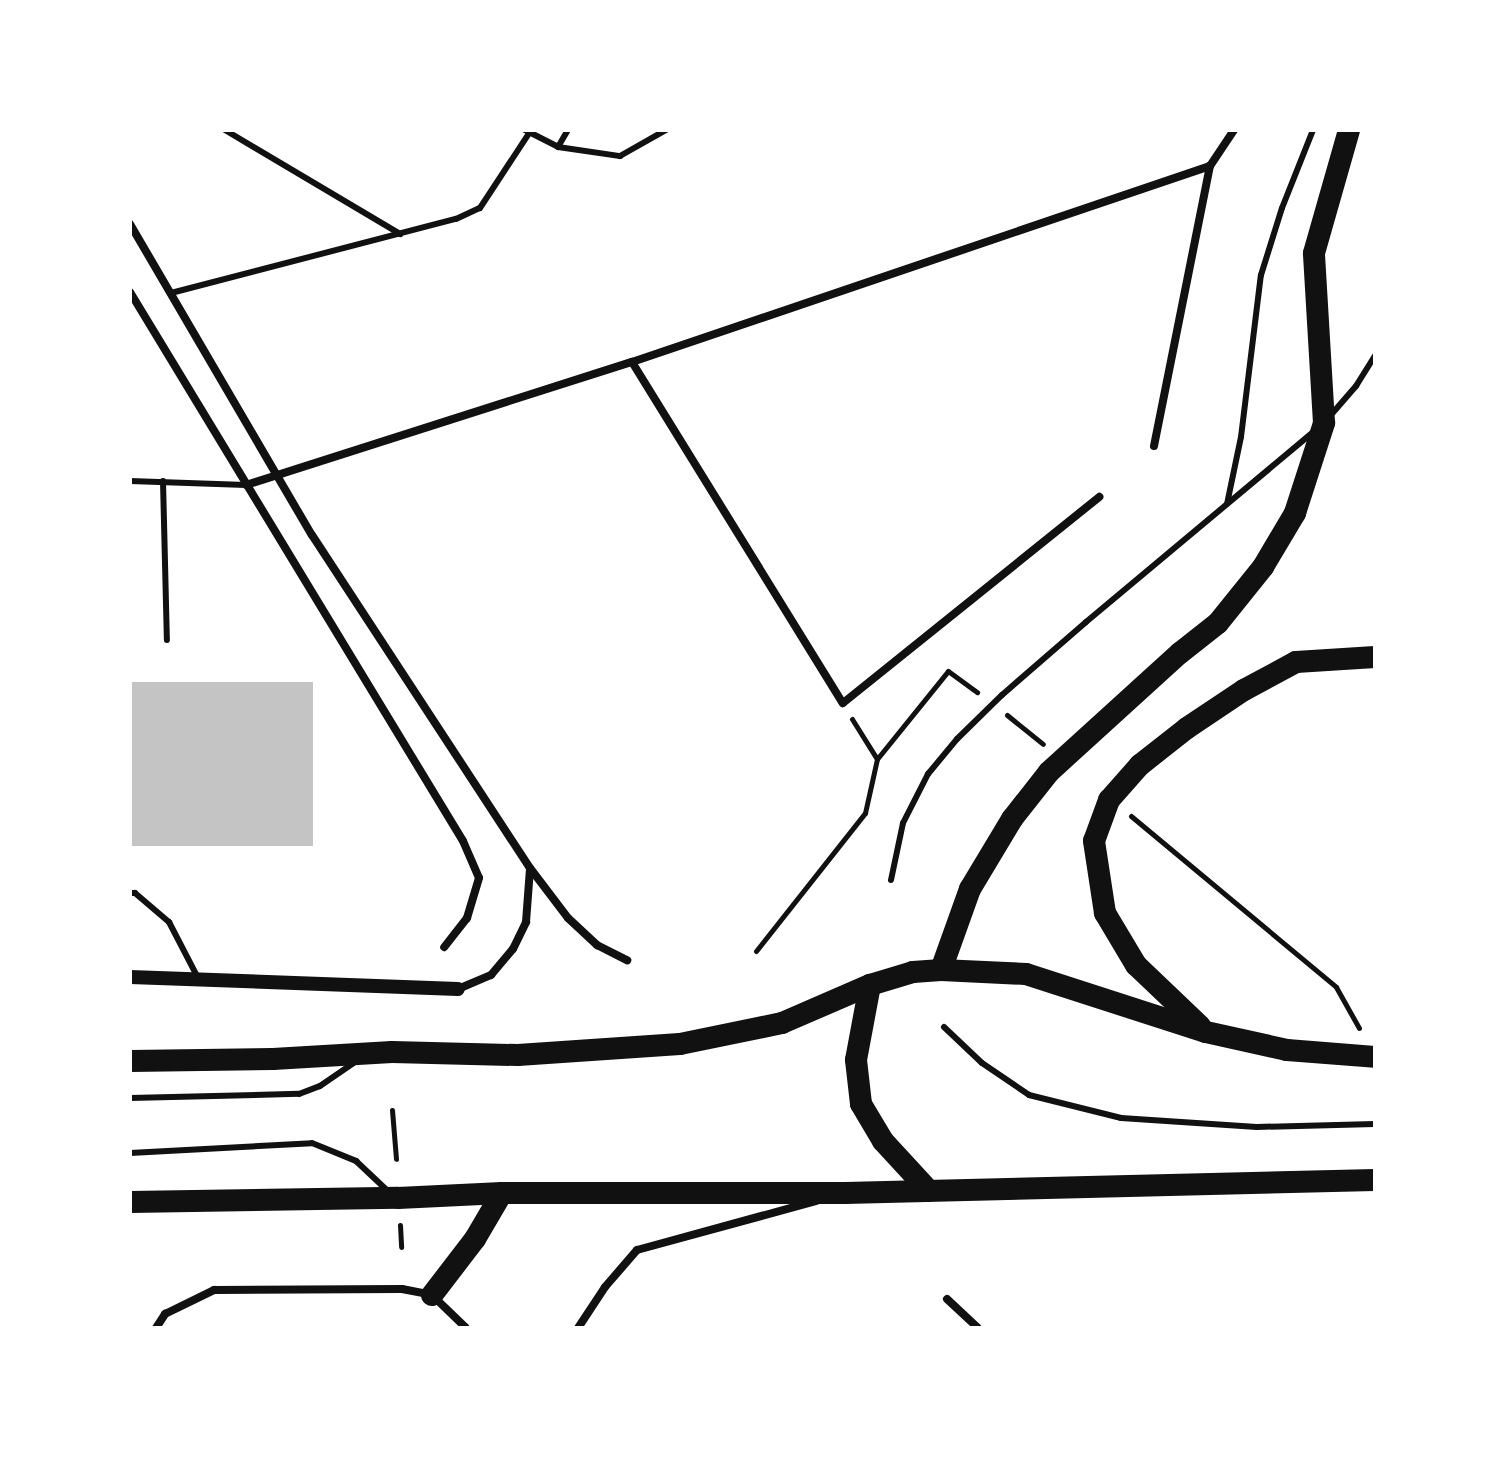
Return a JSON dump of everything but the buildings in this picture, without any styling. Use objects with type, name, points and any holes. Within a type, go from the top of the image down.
[{"type":"highway","points":[[941,970],[970,889],[1012,819],[1049,772],[1218,623],[1263,567],[1295,513],[1324,423],[1314,253],[1349,130]]},
{"type":"highway","points":[[1206,1032],[1136,965],[1105,913],[1094,841],[1109,800],[1140,765],[1244,690],[1296,662],[1375,657]]},
{"type":"highway","points":[[130,1061],[273,1059],[368,1053],[518,1055],[680,1044],[782,1023],[870,985],[913,972],[941,970],[1026,974],[1206,1032],[1287,1050],[1375,1057]]},
{"type":"highway","points":[[870,985],[856,1060],[861,1104],[883,1141],[929,1191]]},
{"type":"highway","points":[[130,1202],[398,1209],[502,1193],[845,1193],[1375,1180]]},
{"type":"highway","points":[[432,1295],[475,1239],[502,1193]]},
{"type":"street","points":[[1154,446],[1210,166],[1234,130]]},
{"type":"street","points":[[246,485],[632,362],[1210,166]]},
{"type":"street","points":[[130,224],[312,535],[530,868],[568,918],[597,945],[627,960]]},
{"type":"street","points":[[130,292],[463,841],[479,878],[467,918],[444,947]]},
{"type":"street","points":[[632,362],[843,703],[1099,497]]},
{"type":"street","points":[[130,977],[458,989],[491,975],[513,949],[526,922],[530,868]]},
{"type":"street","points":[[578,1328],[605,1287],[637,1250],[845,1193]]},
{"type":"street","points":[[156,1328],[165,1314],[214,1290],[402,1289],[432,1295],[466,1328]]},
{"type":"street","points":[[947,1299],[978,1328]]},
{"type":"lane","points":[[225,130],[400,234]]},
{"type":"lane","points":[[558,147],[568,130]]},
{"type":"lane","points":[[171,293],[456,219],[480,208],[527,131],[558,147],[620,156],[666,130]]},
{"type":"lane","points":[[1227,504],[1241,437],[1261,275],[1282,208],[1313,130]]},
{"type":"lane","points":[[891,880],[903,823],[928,774],[957,739],[1002,695],[1324,423],[1356,386],[1375,355]]},
{"type":"lane","points":[[130,481],[246,485]]},
{"type":"lane","points":[[163,481],[167,640]]},
{"type":"lane","points":[[130,893],[135,893],[169,922],[196,974]]},
{"type":"lane","points":[[944,1027],[982,1063],[1029,1095],[1121,1118],[1257,1127],[1375,1124]]},
{"type":"lane","points":[[130,1098],[299,1094],[320,1086],[368,1053]]},
{"type":"lane","points":[[130,1153],[312,1143],[356,1161],[398,1209]]},
{"type":"path","points":[[756,951],[865,813],[877,759],[843,703]]},
{"type":"path","points":[[1336,987],[1375,1057]]},
{"type":"path","points":[[392,1110],[396,1159]]},
{"type":"path","points":[[398,1209],[401,1247]]}]
